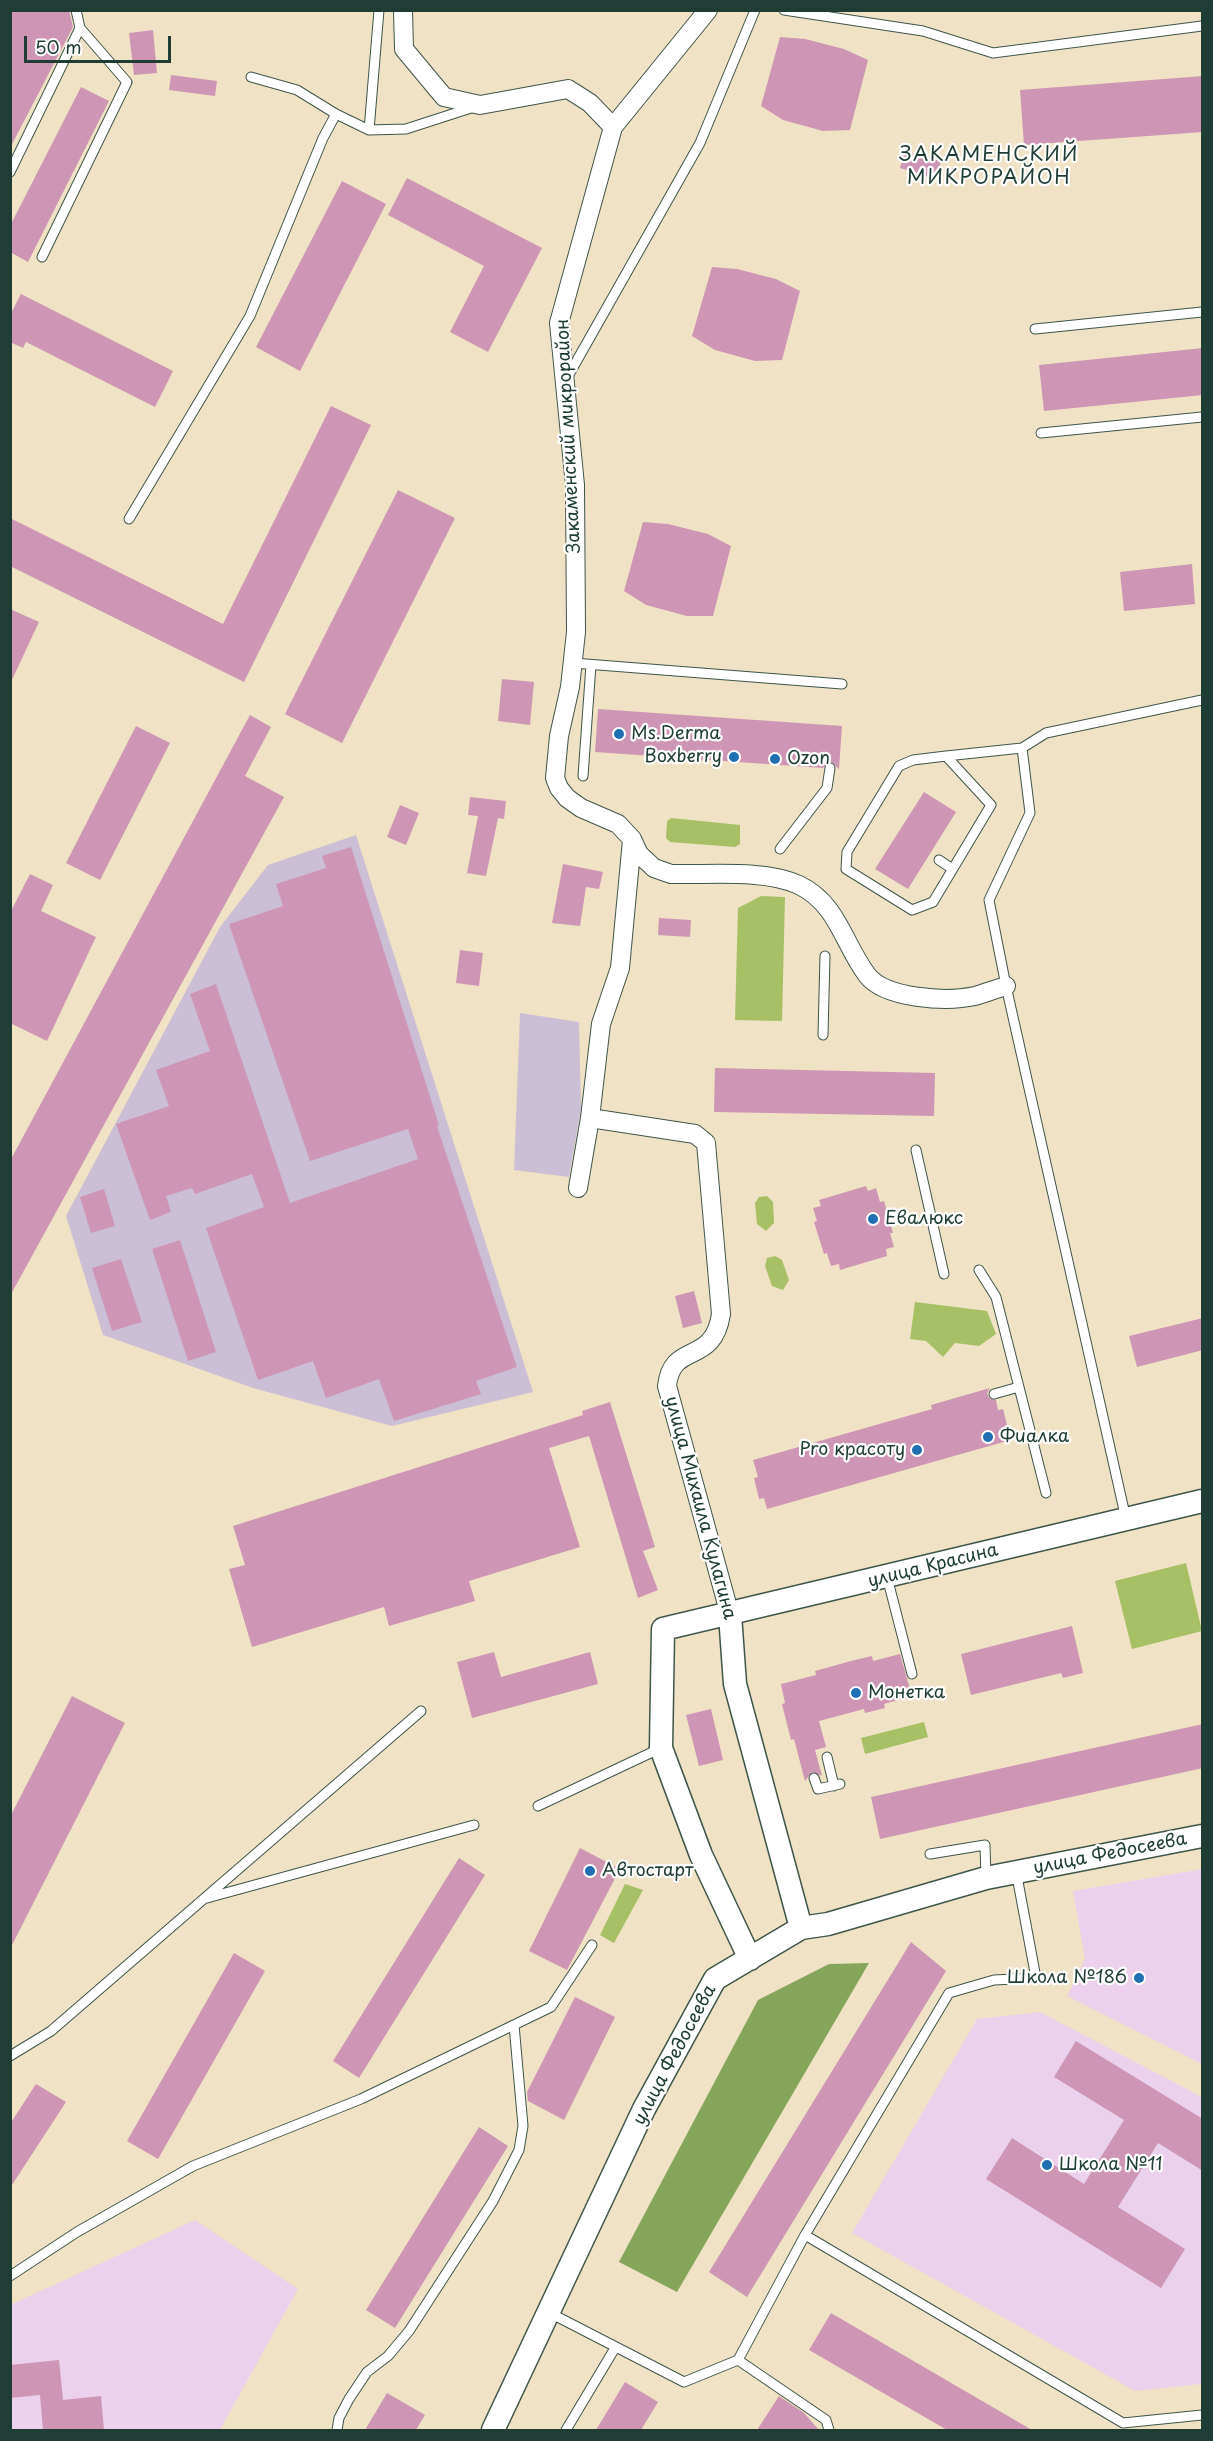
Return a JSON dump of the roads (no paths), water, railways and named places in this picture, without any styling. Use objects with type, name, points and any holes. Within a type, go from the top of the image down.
[{"type":"street","points":[[403,10],[404,49],[444,97],[480,105],[568,89],[590,103],[613,127],[708,10]]},
{"type":"street","name":"Закаменский микрорайон","points":[[613,127],[560,323],[575,485],[576,632],[582,664],[559,736],[555,778],[559,788],[580,808],[618,824],[632,839],[639,854],[654,868],[671,874],[768,877],[799,885],[828,906],[867,976],[878,986],[913,996],[944,997],[974,996],[1006,986]]},
{"type":"street","points":[[578,1188],[590,1118],[601,1024],[620,968],[632,839]]},
{"type":"street","name":"улица Михаила Кулагина","points":[[590,1118],[695,1134],[706,1143],[721,1314],[719,1330],[711,1344],[675,1362],[669,1372],[667,1386],[730,1615],[735,1684],[801,1928]]},
{"type":"street","name":"улица Красина","points":[[661,1748],[663,1629],[730,1615],[1203,1501]]},
{"type":"street","points":[[661,1748],[701,1855],[750,1959]]},
{"type":"street","name":"улица Федосеева","points":[[493,2430],[644,2109],[715,1979],[801,1928],[828,1924],[986,1878],[1203,1836]]},
{"type":"lane","points":[[42,257],[127,82],[80,28],[76,10]]},
{"type":"lane","points":[[369,130],[379,10]]},
{"type":"lane","points":[[566,380],[700,143],[755,10]]},
{"type":"lane","points":[[784,10],[923,31],[993,53],[1203,26]]},
{"type":"lane","points":[[10,172],[80,28]]},
{"type":"lane","points":[[251,77],[297,90],[336,114],[369,130],[406,129],[480,105]]},
{"type":"lane","points":[[129,519],[250,316],[323,138],[336,114]]},
{"type":"lane","points":[[1035,329],[1203,312]]},
{"type":"lane","points":[[1041,433],[1203,417]]},
{"type":"lane","points":[[583,776],[582,664],[842,684]]},
{"type":"lane","points":[[946,756],[991,805],[951,868],[933,902],[912,910],[846,869],[847,852],[899,766],[913,760],[946,756],[1022,748],[1046,733],[1203,700]]},
{"type":"lane","points":[[1022,748],[1030,813],[989,900],[1006,986],[1126,1519]]},
{"type":"lane","points":[[780,849],[826,788],[830,768]]},
{"type":"lane","points":[[939,861],[951,868]]},
{"type":"lane","points":[[823,1035],[825,956]]},
{"type":"lane","points":[[916,1150],[944,1274]]},
{"type":"lane","points":[[979,1270],[996,1297],[1046,1493]]},
{"type":"lane","points":[[994,1394],[1019,1387]]},
{"type":"lane","points":[[887,1577],[912,1674]]},
{"type":"lane","points":[[10,2056],[51,2031],[421,1711]]},
{"type":"lane","points":[[538,1806],[661,1748]]},
{"type":"lane","points":[[814,1778],[818,1789],[837,1785],[827,1757]]},
{"type":"lane","points":[[204,1899],[474,1825]]},
{"type":"lane","points":[[930,1854],[985,1845],[986,1878]]},
{"type":"lane","points":[[550,2313],[684,2382],[738,2360],[805,2235],[949,1993],[994,1980],[1036,1978],[1016,1872]]},
{"type":"lane","points":[[10,2276],[77,2232],[193,2166],[362,2099],[551,2007],[592,1945]]},
{"type":"lane","points":[[337,2430],[339,2418],[349,2399],[367,2372],[388,2356],[409,2331],[493,2200],[519,2150],[523,2126],[514,2025]]},
{"type":"lane","points":[[805,2235],[1123,2423],[1203,2415]]},
{"type":"lane","points":[[566,2430],[615,2348]]},
{"type":"lane","points":[[738,2360],[826,2420],[829,2430]]},
{"type":"place","name":"Ms.Derma","points":[[619,734]]},
{"type":"place","name":"Boxberry","points":[[734,757]]},
{"type":"place","name":"Ozon","points":[[775,759]]},
{"type":"place","name":"Евалюкс","points":[[873,1219]]},
{"type":"place","name":"Фиалка","points":[[988,1437]]},
{"type":"place","name":"Pro красоту","points":[[917,1450]]},
{"type":"place","name":"Монетка","points":[[856,1693]]},
{"type":"place","name":"Автостарт","points":[[590,1871]]},
{"type":"place","name":"Школа №186","points":[[1139,1978]]},
{"type":"place","name":"Школа №11","points":[[1047,2165]]},
{"type":"district","name":"ЗАКАМЕНСКИЙ МИКРОРАЙОН","points":[[989,166]]}]
